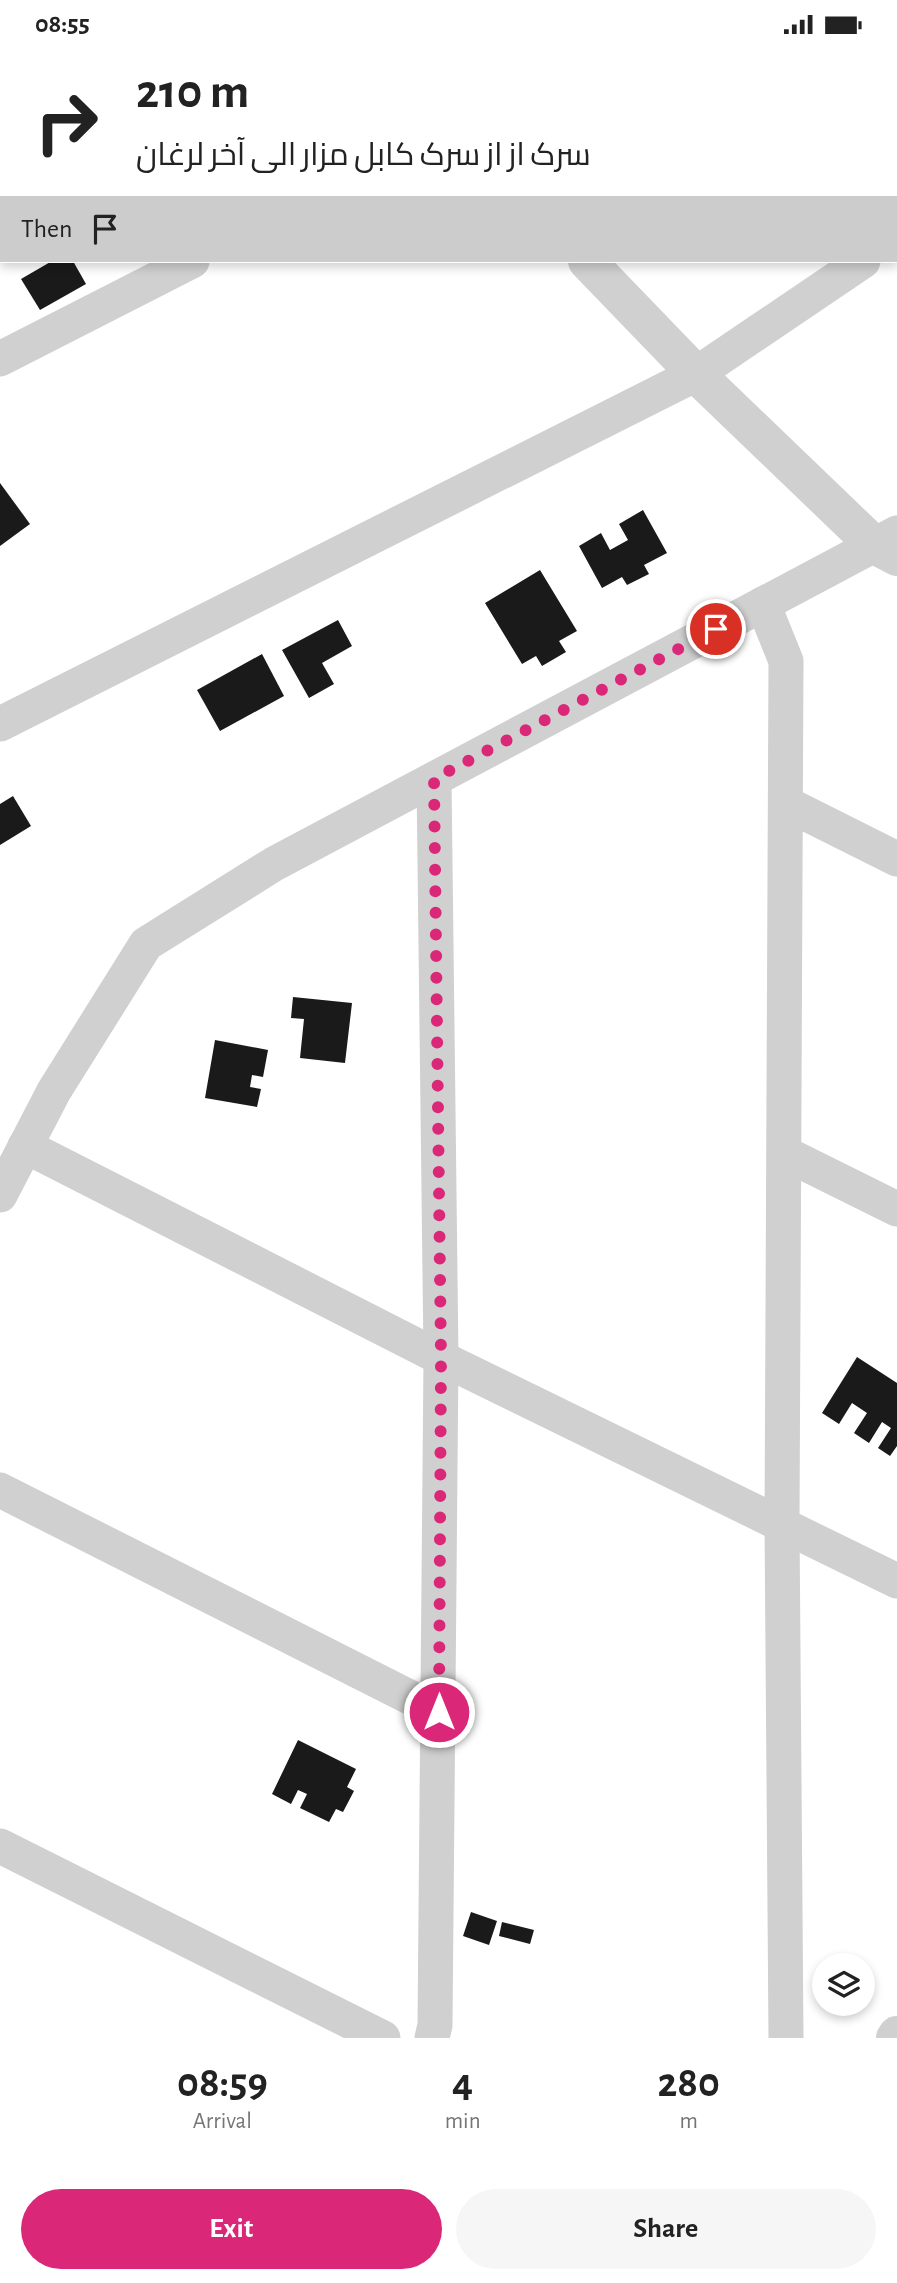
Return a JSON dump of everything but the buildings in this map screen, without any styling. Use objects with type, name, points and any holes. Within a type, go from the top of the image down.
[{"type":"street","points":[[0,359],[188,263]]},
{"type":"street","points":[[0,1195],[54,1091],[146,944],[274,864],[763,604],[889,545],[696,373],[589,263]]},
{"type":"street","points":[[0,724],[696,373],[860,263]]},
{"type":"street","points":[[763,604],[786,661],[782,1524],[786,2038]]},
{"type":"street","points":[[432,2038],[435,2025],[441,1358],[434,779]]},
{"type":"street","points":[[787,804],[897,859]]},
{"type":"street","points":[[25,1146],[441,1358],[897,1581]]},
{"type":"street","points":[[785,1153],[897,1209]]},
{"type":"street","points":[[0,1490],[439,1712]]},
{"type":"street","points":[[0,1846],[383,2038]]},
{"type":"route","points":[[439,1712],[441,1358],[434,779],[716,629]]}]
